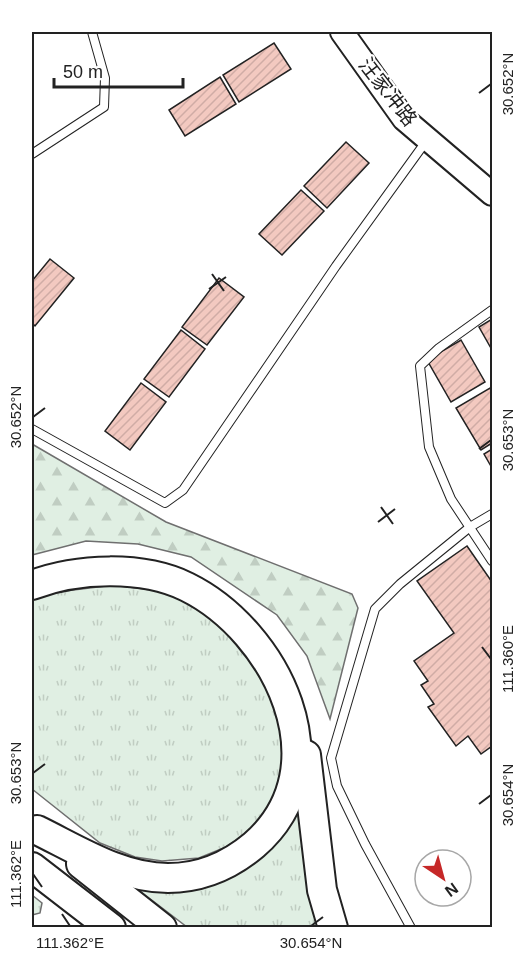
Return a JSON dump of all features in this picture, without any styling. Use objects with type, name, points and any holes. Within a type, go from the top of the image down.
[{"type":"highway","points":[[32,572],[71,561],[131,558],[158,563],[187,573],[215,588],[250,616],[280,652],[294,682],[304,726],[322,890],[333,927]]},
{"type":"highway","points":[[32,585],[71,575],[117,572],[152,576],[186,586],[223,610],[258,646],[277,675],[290,707],[296,739],[291,791],[263,838],[237,860],[201,875],[166,878],[114,868],[34,828]]},
{"type":"highway","points":[[34,828],[162,927]]},
{"type":"highway","points":[[32,867],[111,927]]},
{"type":"street","name":"汪家冲路","points":[[342,32],[404,119],[492,194]]},
{"type":"lane","points":[[32,154],[104,106],[105,78],[92,32]]},
{"type":"lane","points":[[32,429],[165,503],[183,490],[336,266],[428,139]]},
{"type":"lane","points":[[492,310],[456,335],[420,366],[429,447],[451,499],[492,561]]},
{"type":"lane","points":[[411,927],[364,844],[337,786],[331,758],[375,609],[400,584],[470,527],[492,513]]},
{"type":"green space","points":[[32,444],[166,522],[352,594],[358,608],[330,719],[307,656],[277,615],[191,557],[138,544],[86,541],[32,555]]},
{"type":"green space","points":[[114,585],[166,592],[213,615],[241,642],[283,712],[284,772],[274,802],[253,829],[226,847],[199,858],[162,861],[135,857],[100,843],[32,789],[32,599],[49,593]]},
{"type":"green space","points":[[303,788],[322,927],[187,927],[136,888],[184,886]]},
{"type":"green space","points":[[32,895],[42,903],[40,913],[32,915]]},
{"type":"building","points":[[274,43],[291,69],[239,102],[223,75]]},
{"type":"building","points":[[220,77],[236,104],[185,136],[169,110]]},
{"type":"building","points":[[346,142],[369,163],[327,208],[304,186]]},
{"type":"building","points":[[301,190],[324,211],[282,255],[259,234]]},
{"type":"building","points":[[50,259],[74,278],[35,326],[32,323],[32,281]]},
{"type":"building","points":[[219,278],[244,297],[207,345],[182,327]]},
{"type":"building","points":[[492,319],[492,350],[479,327]]},
{"type":"building","points":[[181,330],[205,349],[169,397],[144,379]]},
{"type":"building","points":[[461,340],[485,382],[451,402],[427,360]]},
{"type":"building","points":[[141,383],[166,402],[130,450],[105,431]]},
{"type":"building","points":[[490,388],[492,393],[492,443],[481,450],[456,408]]},
{"type":"building","points":[[492,449],[492,468],[484,454]]},
{"type":"building","points":[[467,546],[492,582],[492,746],[481,754],[468,736],[456,746],[428,707],[434,704],[421,685],[428,681],[414,661],[454,633],[417,581]]}]
